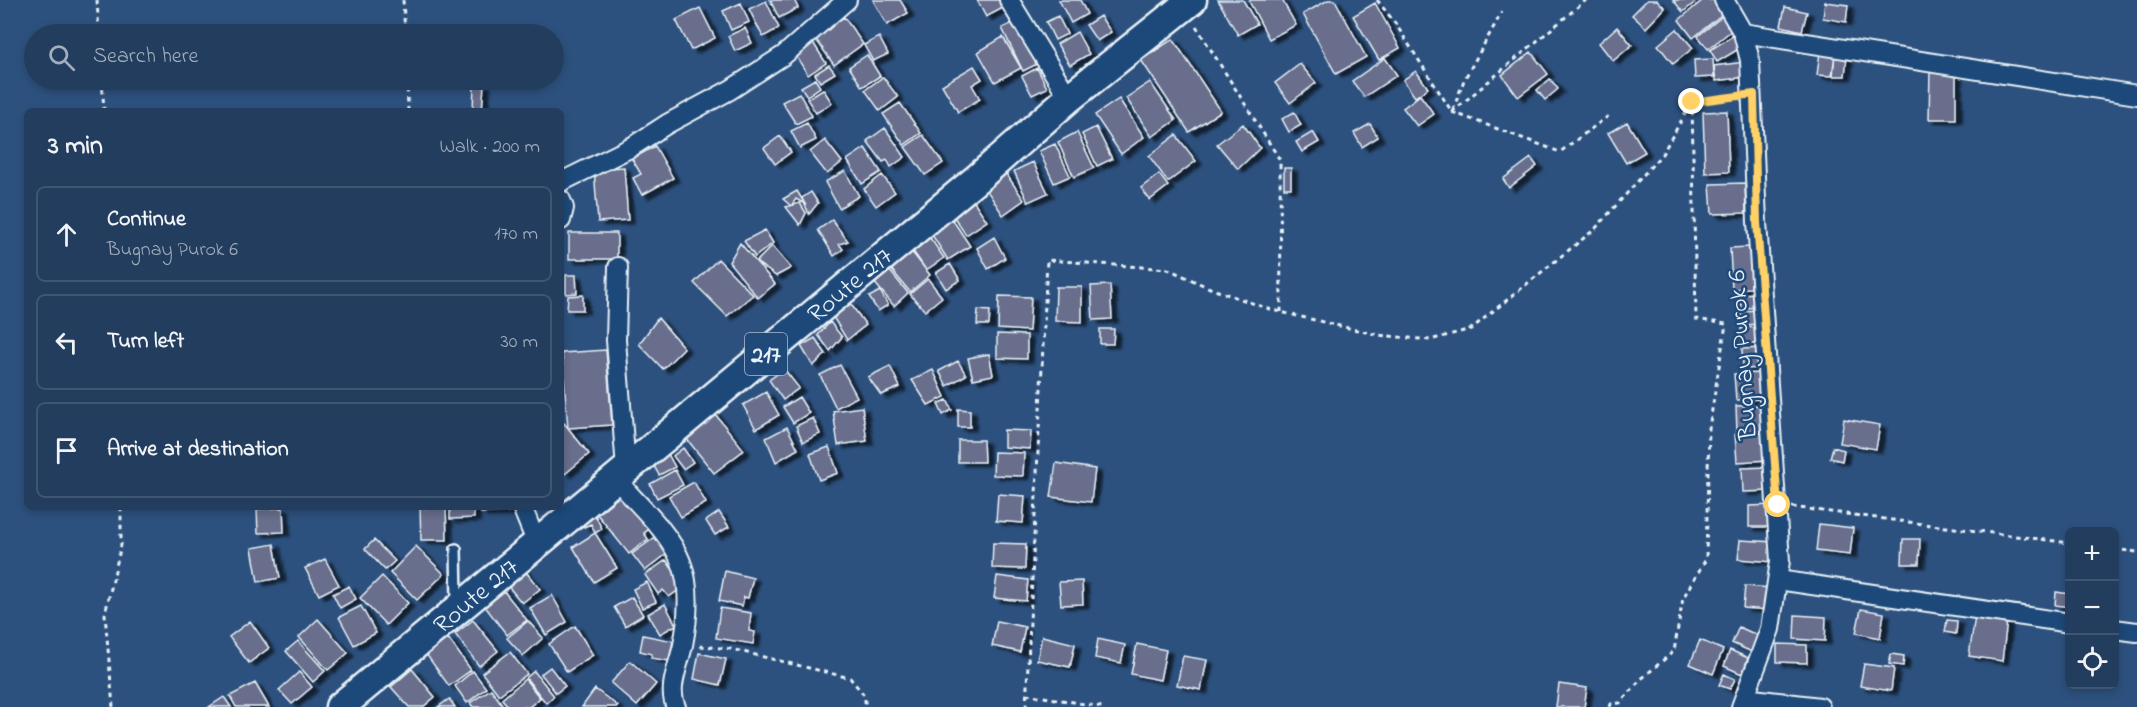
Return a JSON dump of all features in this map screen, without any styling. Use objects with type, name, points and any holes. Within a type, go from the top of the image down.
[{"type":"main road","name":"Route 217","points":[[340,707],[979,177],[1069,99],[1188,3]]},
{"type":"street","points":[[564,181],[630,148],[667,124],[730,90],[783,55],[847,0]]},
{"type":"street","points":[[1009,0],[1069,99]]},
{"type":"street","name":"Bugnay Purok 6","points":[[1724,0],[1743,33],[1750,60],[1754,94],[1757,222],[1778,505],[1778,580],[1770,629],[1743,702]]},
{"type":"street","points":[[1743,33],[2137,95]]},
{"type":"street","points":[[618,267],[616,340],[621,474],[682,564],[687,606],[683,645],[671,696],[676,707]]},
{"type":"street","points":[[523,510],[537,544]]},
{"type":"street","points":[[1778,580],[2065,622]]},
{"type":"street","points":[[2119,630],[2137,632]]},
{"type":"street","points":[[1743,702],[1820,707]]},
{"type":"lane","points":[[456,549],[456,611]]},
{"type":"path","points":[[98,0],[99,24]]},
{"type":"path","points":[[403,0],[404,24]]},
{"type":"path","points":[[1377,0],[1395,23],[1452,112],[1560,152],[1611,114]]},
{"type":"path","points":[[1452,112],[1586,0]]},
{"type":"path","points":[[1188,3],[1219,66],[1280,160],[1281,312]]},
{"type":"path","points":[[1452,112],[1464,80],[1502,12]]},
{"type":"path","points":[[103,90],[104,108]]},
{"type":"path","points":[[407,90],[408,108]]},
{"type":"path","points":[[1692,102],[1754,94]]},
{"type":"path","points":[[1026,707],[1047,260],[1168,269],[1212,289],[1281,312],[1378,334],[1430,340],[1471,329],[1595,229],[1662,154],[1692,102]]},
{"type":"path","points":[[1610,707],[1611,704],[1620,703],[1640,680],[1674,651],[1683,598],[1706,559],[1709,428],[1726,324],[1696,319],[1692,102]]},
{"type":"path","points":[[1778,505],[2065,542]]},
{"type":"path","points":[[113,707],[105,614],[121,545],[121,510]]},
{"type":"path","points":[[2119,550],[2137,552]]},
{"type":"path","points":[[683,645],[731,649],[849,678],[865,696],[865,707]]},
{"type":"path","points":[[1026,694],[1102,707]]},
{"type":"building","points":[[770,0],[794,0],[798,8],[779,18]]},
{"type":"building","points":[[873,0],[900,0],[908,13],[887,25]]},
{"type":"building","points":[[977,0],[999,0],[1003,8],[986,17]]},
{"type":"building","points":[[1059,0],[1080,0],[1087,14],[1071,23]]},
{"type":"building","points":[[1218,0],[1243,0],[1257,24],[1238,35]]},
{"type":"building","points":[[1282,0],[1296,25],[1269,39],[1249,1]]},
{"type":"building","points":[[1328,0],[1335,0],[1366,57],[1336,74],[1303,14]]},
{"type":"building","points":[[1647,0],[1657,0],[1665,8],[1646,28],[1632,15]]},
{"type":"building","points":[[1673,0],[1698,0],[1683,12]]},
{"type":"building","points":[[1703,0],[1717,0],[1726,11],[1693,38],[1679,20]]},
{"type":"building","points":[[766,1],[779,28],[763,37],[749,9]]},
{"type":"building","points":[[1825,2],[1848,5],[1846,22],[1823,18]]},
{"type":"building","points":[[741,3],[749,22],[731,30],[723,11]]},
{"type":"building","points":[[1375,3],[1400,48],[1379,60],[1353,16]]},
{"type":"building","points":[[1785,7],[1807,12],[1802,31],[1781,26]]},
{"type":"building","points":[[700,8],[715,38],[691,50],[676,20]]},
{"type":"building","points":[[1725,14],[1736,27],[1708,49],[1698,36]]},
{"type":"building","points":[[1058,16],[1067,34],[1055,40],[1046,22]]},
{"type":"building","points":[[1100,16],[1111,32],[1097,41],[1086,25]]},
{"type":"building","points":[[844,17],[863,44],[834,65],[815,38]]},
{"type":"building","points":[[1017,21],[1039,63],[1023,71],[1002,28]]},
{"type":"building","points":[[1617,27],[1632,45],[1613,61],[1599,43]]},
{"type":"building","points":[[745,28],[752,43],[735,51],[728,36]]},
{"type":"building","points":[[1677,29],[1693,48],[1673,64],[1658,45]]},
{"type":"building","points":[[1077,32],[1089,54],[1070,65],[1057,44]]},
{"type":"building","points":[[1734,35],[1742,47],[1717,62],[1710,50]]},
{"type":"building","points":[[879,37],[888,54],[873,61],[864,45]]},
{"type":"building","points":[[1003,37],[1021,68],[995,82],[978,52]]},
{"type":"building","points":[[1173,39],[1221,111],[1189,132],[1141,60]]},
{"type":"building","points":[[812,41],[826,63],[808,75],[794,53]]},
{"type":"building","points":[[1531,52],[1548,74],[1518,97],[1502,75]]},
{"type":"building","points":[[1820,52],[1835,54],[1832,76],[1817,75]]},
{"type":"building","points":[[1835,54],[1847,55],[1845,76],[1833,76]]},
{"type":"building","points":[[867,55],[880,76],[862,87],[849,67]]},
{"type":"building","points":[[1385,58],[1397,75],[1364,97],[1352,81]]},
{"type":"building","points":[[1713,59],[1714,77],[1695,78],[1694,60]]},
{"type":"building","points":[[1745,62],[1746,77],[1716,81],[1714,66]]},
{"type":"building","points":[[1300,64],[1316,83],[1290,103],[1275,83]]},
{"type":"building","points":[[829,65],[835,73],[820,82],[815,74]]},
{"type":"building","points":[[974,66],[982,79],[972,85],[980,99],[958,112],[942,85]]},
{"type":"building","points":[[1037,68],[1047,88],[1032,95],[1022,76]]},
{"type":"building","points":[[1930,70],[1956,70],[1956,119],[1929,119]]},
{"type":"building","points":[[1416,71],[1428,88],[1415,97],[1403,80]]},
{"type":"building","points":[[883,77],[898,97],[880,111],[865,90]]},
{"type":"building","points":[[815,79],[820,87],[807,96],[801,87]]},
{"type":"building","points":[[1550,79],[1558,89],[1545,100],[1537,90]]},
{"type":"building","points":[[1150,82],[1176,120],[1152,137],[1126,98]]},
{"type":"building","points":[[823,89],[832,103],[816,113],[807,99]]},
{"type":"building","points":[[474,90],[484,90],[482,108],[473,108]]},
{"type":"building","points":[[799,93],[812,116],[796,124],[782,102]]},
{"type":"building","points":[[1420,95],[1434,114],[1417,126],[1403,108]]},
{"type":"building","points":[[1119,99],[1144,137],[1121,154],[1095,115]]},
{"type":"building","points":[[900,103],[921,133],[904,145],[883,114]]},
{"type":"building","points":[[1727,111],[1729,172],[1705,173],[1703,112]]},
{"type":"building","points":[[1294,112],[1301,125],[1289,132],[1282,119]]},
{"type":"building","points":[[1627,122],[1645,152],[1626,163],[1608,133]]},
{"type":"building","points":[[807,123],[816,140],[800,148],[791,131]]},
{"type":"building","points":[[1243,124],[1260,148],[1238,169],[1217,144]]},
{"type":"building","points":[[1370,124],[1378,137],[1362,147],[1354,133]]},
{"type":"building","points":[[1096,127],[1112,159],[1097,166],[1082,134]]},
{"type":"building","points":[[885,128],[905,157],[891,167],[887,160],[883,162],[867,141]]},
{"type":"building","points":[[1077,132],[1094,168],[1074,177],[1058,142]]},
{"type":"building","points":[[1313,132],[1319,142],[1302,152],[1296,142]]},
{"type":"building","points":[[923,135],[943,163],[925,175],[905,147]]},
{"type":"building","points":[[1176,135],[1196,161],[1168,182],[1149,156]]},
{"type":"building","points":[[780,136],[791,152],[775,164],[764,148]]},
{"type":"building","points":[[825,140],[842,162],[827,174],[810,152]]},
{"type":"building","points":[[1055,144],[1070,176],[1054,183],[1039,151]]},
{"type":"building","points":[[655,146],[673,178],[642,195],[633,178],[641,174],[632,159]]},
{"type":"building","points":[[865,148],[881,172],[862,184],[847,160]]},
{"type":"building","points":[[1531,158],[1537,166],[1509,188],[1503,179]]},
{"type":"building","points":[[1033,162],[1048,193],[1028,202],[1014,171]]},
{"type":"building","points":[[624,167],[628,220],[598,222],[594,169]]},
{"type":"building","points":[[1284,168],[1291,168],[1291,188],[1284,188]]},
{"type":"building","points":[[845,171],[859,196],[839,208],[825,182]]},
{"type":"building","points":[[1005,172],[1024,200],[1003,215],[984,186]]},
{"type":"building","points":[[1159,174],[1168,186],[1150,200],[1141,188]]},
{"type":"building","points":[[882,175],[895,192],[876,206],[864,189]]},
{"type":"building","points":[[1745,183],[1746,213],[1712,214],[1710,184]]},
{"type":"building","points":[[797,191],[805,204],[796,199],[791,206],[783,199]]},
{"type":"building","points":[[811,192],[818,203],[809,214],[802,198]]},
{"type":"building","points":[[969,194],[987,221],[966,235],[948,208]]},
{"type":"building","points":[[800,203],[806,213],[800,225],[786,207]]},
{"type":"building","points":[[946,210],[970,246],[948,260],[925,224]]},
{"type":"building","points":[[832,220],[848,241],[839,244],[843,249],[834,256],[818,230]]},
{"type":"building","points":[[924,229],[944,258],[926,270],[906,241]]},
{"type":"building","points":[[765,230],[773,243],[755,257],[744,241]]},
{"type":"building","points":[[569,233],[617,233],[617,259],[569,259]]},
{"type":"building","points":[[994,237],[1005,258],[988,269],[977,248]]},
{"type":"building","points":[[740,243],[775,284],[758,298],[729,262]]},
{"type":"building","points":[[772,246],[791,268],[776,276],[756,262]]},
{"type":"building","points":[[907,246],[930,275],[910,292],[891,269],[897,264],[892,258]]},
{"type":"building","points":[[1750,247],[1751,288],[1732,289],[1730,248]]},
{"type":"building","points":[[718,259],[753,295],[727,316],[694,283]]},
{"type":"building","points":[[950,264],[960,280],[946,289],[936,273]]},
{"type":"building","points":[[889,270],[908,293],[894,306],[874,282]]},
{"type":"building","points":[[566,275],[576,275],[577,293],[566,294]]},
{"type":"building","points":[[928,279],[942,297],[925,311],[910,294]]},
{"type":"building","points":[[1110,285],[1112,319],[1093,320],[1091,286]]},
{"type":"building","points":[[1056,287],[1082,287],[1082,322],[1055,321]]},
{"type":"building","points":[[880,291],[888,305],[878,311],[869,297]]},
{"type":"building","points":[[1761,293],[1762,307],[1741,308],[1740,294]]},
{"type":"building","points":[[583,295],[583,310],[567,310],[568,296]]},
{"type":"building","points":[[999,296],[1031,297],[1029,331],[998,329]]},
{"type":"building","points":[[850,303],[866,325],[847,340],[833,317]]},
{"type":"building","points":[[978,310],[990,311],[989,325],[977,325]]},
{"type":"building","points":[[1762,310],[1763,324],[1741,325],[1741,311]]},
{"type":"building","points":[[658,318],[684,348],[663,369],[639,344]]},
{"type":"building","points":[[830,322],[842,337],[830,351],[818,335]]},
{"type":"building","points":[[1761,327],[1762,344],[1742,344],[1741,328]]},
{"type":"building","points":[[1100,329],[1114,329],[1113,344],[1100,344]]},
{"type":"building","points":[[997,334],[1027,335],[1027,359],[997,358]]},
{"type":"building","points":[[815,338],[826,354],[813,366],[801,346]]},
{"type":"building","points":[[1764,348],[1765,368],[1743,369],[1742,349]]},
{"type":"building","points":[[606,350],[612,425],[568,428],[564,353]]},
{"type":"building","points":[[989,354],[993,375],[973,379],[968,358]]},
{"type":"building","points":[[958,361],[966,375],[947,386],[939,371]]},
{"type":"building","points":[[840,365],[857,397],[836,408],[820,375]]},
{"type":"building","points":[[890,366],[900,387],[881,395],[868,377]]},
{"type":"building","points":[[784,369],[799,388],[783,400],[769,380]]},
{"type":"building","points":[[933,370],[945,397],[928,405],[912,380]]},
{"type":"building","points":[[1765,373],[1766,399],[1736,400],[1734,374]]},
{"type":"building","points":[[766,392],[779,415],[756,429],[743,405]]},
{"type":"building","points":[[799,397],[809,413],[793,423],[783,407]]},
{"type":"building","points":[[947,400],[952,410],[943,415],[938,404]]},
{"type":"building","points":[[1767,405],[1768,430],[1737,432],[1736,406]]},
{"type":"building","points":[[862,407],[867,441],[838,445],[833,411]]},
{"type":"building","points":[[711,409],[744,450],[714,473],[682,433]]},
{"type":"building","points":[[958,409],[970,410],[970,427],[958,427]]},
{"type":"building","points":[[813,418],[820,434],[803,442],[796,426]]},
{"type":"building","points":[[1844,419],[1880,425],[1876,449],[1840,443]]},
{"type":"building","points":[[564,423],[589,454],[565,474],[564,472]]},
{"type":"building","points":[[787,427],[798,449],[776,462],[766,438]]},
{"type":"building","points":[[1004,430],[1031,431],[1030,449],[1004,447]]},
{"type":"building","points":[[1767,433],[1768,460],[1737,462],[1735,434]]},
{"type":"building","points":[[958,440],[983,440],[984,462],[958,462]]},
{"type":"building","points":[[663,445],[675,467],[659,475],[647,453]]},
{"type":"building","points":[[829,447],[838,473],[819,480],[810,454]]},
{"type":"building","points":[[1833,447],[1844,450],[1842,461],[1830,458]]},
{"type":"building","points":[[683,448],[693,462],[683,469],[673,456]]},
{"type":"building","points":[[994,452],[1024,453],[1023,476],[993,475]]},
{"type":"building","points":[[1056,463],[1095,469],[1091,502],[1051,497]]},
{"type":"building","points":[[1769,467],[1770,491],[1743,492],[1742,468]]},
{"type":"building","points":[[675,470],[683,485],[657,498],[650,484]]},
{"type":"building","points":[[694,482],[706,503],[681,517],[669,496]]},
{"type":"building","points":[[625,492],[652,527],[644,533],[648,539],[629,554],[597,514]]},
{"type":"building","points":[[998,494],[1025,496],[1023,523],[996,521]]},
{"type":"building","points":[[1773,505],[1774,527],[1749,527],[1749,506]]},
{"type":"building","points":[[257,510],[283,510],[284,532],[258,533]]},
{"type":"building","points":[[420,510],[446,510],[447,540],[421,540]]},
{"type":"building","points":[[450,510],[474,510],[474,518],[450,519]]},
{"type":"building","points":[[481,510],[508,510],[508,512],[481,513]]},
{"type":"building","points":[[719,512],[729,527],[715,535],[706,521]]},
{"type":"building","points":[[595,515],[602,529],[595,533],[591,524],[584,527],[582,521]]},
{"type":"building","points":[[1819,524],[1853,528],[1850,555],[1816,551]]},
{"type":"building","points":[[595,533],[617,568],[594,582],[573,547]]},
{"type":"building","points":[[657,536],[669,552],[645,571],[632,554]]},
{"type":"building","points":[[1903,539],[1920,539],[1919,564],[1902,564]]},
{"type":"building","points":[[374,540],[395,561],[385,570],[365,549]]},
{"type":"building","points":[[1740,540],[1775,542],[1774,562],[1738,559]]},
{"type":"building","points":[[993,543],[1026,544],[1025,569],[992,568]]},
{"type":"building","points":[[274,544],[280,578],[258,582],[252,548]]},
{"type":"building","points":[[416,546],[444,574],[417,600],[390,573]]},
{"type":"building","points":[[325,559],[339,585],[319,595],[305,568]]},
{"type":"building","points":[[666,560],[684,586],[669,597],[663,590],[658,594],[645,575]]},
{"type":"building","points":[[521,566],[540,589],[522,603],[503,580]]},
{"type":"building","points":[[725,571],[753,578],[748,598],[744,597],[742,606],[719,601]]},
{"type":"building","points":[[382,576],[408,603],[386,625],[360,598]]},
{"type":"building","points":[[997,576],[1028,580],[1026,601],[994,598]]},
{"type":"building","points":[[1082,581],[1083,604],[1061,605],[1059,582]]},
{"type":"building","points":[[647,582],[656,602],[642,608],[633,589]]},
{"type":"building","points":[[499,585],[527,620],[507,635],[480,600]]},
{"type":"building","points":[[349,586],[356,599],[340,608],[333,594]]},
{"type":"building","points":[[1745,586],[1771,588],[1769,610],[1743,608]]},
{"type":"building","points":[[2056,592],[2065,593],[2065,606],[2055,605]]},
{"type":"building","points":[[552,595],[567,622],[546,635],[530,608]]},
{"type":"building","points":[[632,597],[643,615],[625,626],[614,607]]},
{"type":"building","points":[[665,604],[676,625],[660,634],[648,614]]},
{"type":"building","points":[[361,606],[376,633],[354,645],[339,617]]},
{"type":"building","points":[[720,608],[751,613],[749,631],[755,632],[753,644],[716,638]]},
{"type":"building","points":[[1861,609],[1884,613],[1880,638],[1856,633]]},
{"type":"building","points":[[1795,615],[1826,617],[1825,641],[1794,639]]},
{"type":"building","points":[[1975,616],[2007,621],[2002,661],[1969,656]]},
{"type":"building","points":[[318,619],[348,653],[328,670],[299,637]]},
{"type":"building","points":[[473,620],[498,651],[479,666],[455,634]]},
{"type":"building","points":[[1947,620],[1957,621],[1956,634],[1945,632]]},
{"type":"building","points":[[250,621],[269,648],[249,663],[229,637]]},
{"type":"building","points":[[528,621],[543,638],[523,656],[507,638]]},
{"type":"building","points":[[997,621],[1025,627],[1020,652],[992,646]]},
{"type":"building","points":[[575,626],[593,655],[567,672],[549,644]]},
{"type":"building","points":[[1739,627],[1761,637],[1754,653],[1732,643]]},
{"type":"building","points":[[643,635],[673,641],[669,661],[651,658],[652,654],[640,651]]},
{"type":"building","points":[[1042,636],[1075,644],[1070,667],[1037,660]]},
{"type":"building","points":[[448,638],[471,670],[449,686],[426,654]]},
{"type":"building","points":[[1098,639],[1125,645],[1121,663],[1095,658]]},
{"type":"building","points":[[1700,640],[1723,650],[1713,674],[1690,664]]},
{"type":"building","points":[[298,641],[325,671],[313,682],[286,651]]},
{"type":"building","points":[[1137,644],[1166,650],[1160,680],[1131,674]]},
{"type":"building","points":[[1777,644],[1807,645],[1807,663],[1777,662]]},
{"type":"building","points":[[1730,650],[1748,658],[1742,674],[1724,666]]},
{"type":"building","points":[[510,652],[527,674],[499,695],[482,673]]},
{"type":"building","points":[[699,653],[726,659],[720,685],[694,679]]},
{"type":"building","points":[[1891,654],[1904,656],[1903,666],[1889,664]]},
{"type":"building","points":[[1183,656],[1207,660],[1201,690],[1177,685]]},
{"type":"building","points":[[630,661],[656,684],[637,706],[611,683]]},
{"type":"building","points":[[1864,664],[1894,668],[1891,691],[1860,686]]},
{"type":"building","points":[[550,667],[565,686],[556,693],[541,674]]},
{"type":"building","points":[[412,669],[435,697],[423,707],[409,707],[391,687]]},
{"type":"building","points":[[473,671],[486,688],[467,703],[455,686]]},
{"type":"building","points":[[534,671],[554,696],[546,703],[526,678]]},
{"type":"building","points":[[299,672],[312,687],[292,704],[279,690]]},
{"type":"building","points":[[1724,674],[1735,679],[1730,689],[1719,685]]},
{"type":"building","points":[[525,679],[540,698],[529,707],[509,707],[502,699]]},
{"type":"building","points":[[255,683],[269,707],[236,707],[230,696]]},
{"type":"building","points":[[1559,684],[1587,688],[1584,707],[1556,707]]},
{"type":"building","points":[[491,689],[504,707],[473,707],[470,703]]},
{"type":"building","points":[[595,689],[618,706],[582,707]]},
{"type":"building","points":[[224,697],[231,707],[209,707]]},
{"type":"building","points":[[449,699],[455,707],[438,707]]},
{"type":"route","points":[[1692,102],[1754,94],[1757,222],[1778,505]]}]
